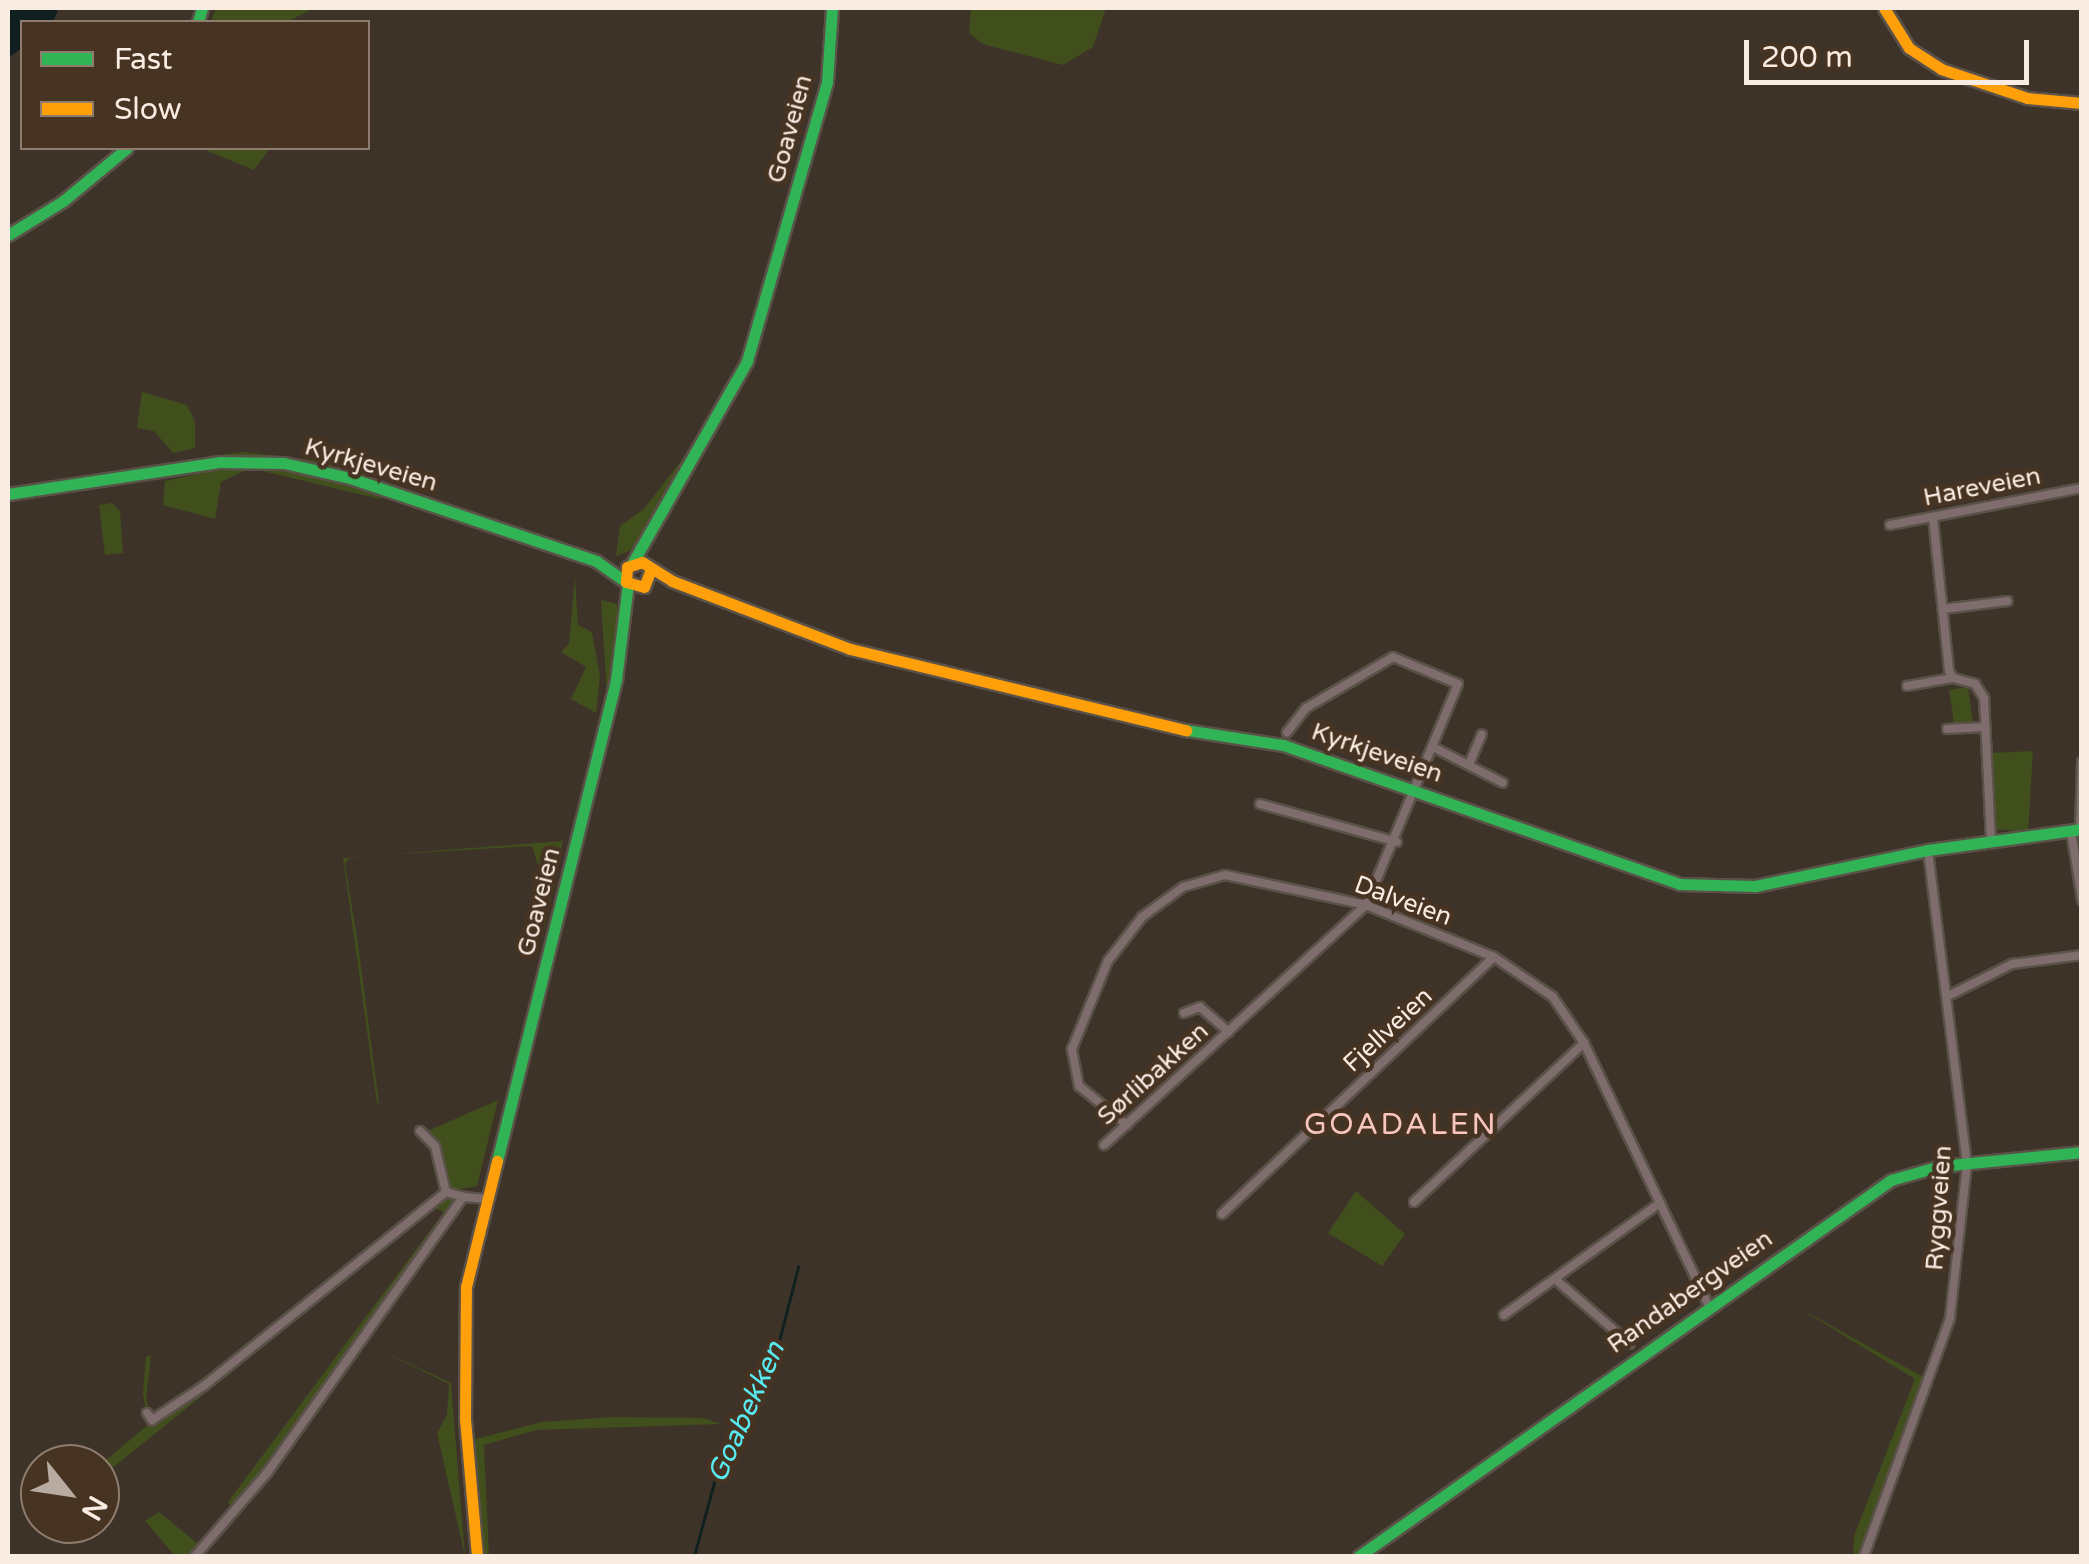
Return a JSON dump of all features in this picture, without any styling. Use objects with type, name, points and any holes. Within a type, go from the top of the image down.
[{"type":"main road","name":"Goaveien","points":[[477,1556],[462,1324],[487,1199],[628,615],[627,583],[632,563],[654,531],[746,361],[827,82],[832,8]]},
{"type":"main road","points":[[1884,8],[1909,48],[1942,69],[2027,98],[2082,103]]},
{"type":"main road","points":[[8,235],[64,201],[124,150]]},
{"type":"main road","name":"Kyrkjeveien","points":[[8,494],[219,462],[284,463],[350,478],[596,561],[632,563]]},
{"type":"main road","name":"Goaveien","points":[[628,615],[646,586],[654,531]]},
{"type":"main road","name":"Kyrkjeveien","points":[[596,561],[627,583]]},
{"type":"main road","points":[[632,563],[650,568]]},
{"type":"main road","name":"Kyrkjeveien","points":[[650,568],[672,581],[872,656],[1177,729],[1283,746],[1679,884],[1755,886],[1928,850],[2078,830]]},
{"type":"main road","name":"Kyrkjeveien","points":[[646,586],[672,581]]},
{"type":"main road","points":[[627,583],[646,586]]},
{"type":"main road","name":"Randabergveien","points":[[1359,1556],[1891,1180],[1966,1164],[2082,1152]]},
{"type":"street","name":"Hareveien","points":[[1890,525],[2082,488]]},
{"type":"street","points":[[1933,518],[1953,678]]},
{"type":"street","points":[[1943,609],[2008,600]]},
{"type":"street","name":"Sørlibakken","points":[[1104,1144],[1366,905],[1397,842],[1458,684],[1393,657],[1306,708],[1287,732]]},
{"type":"street","points":[[1907,686],[1953,678],[1980,688],[1991,840]]},
{"type":"street","points":[[1947,729],[1985,727]]},
{"type":"street","points":[[1470,762],[1482,734]]},
{"type":"street","points":[[1435,748],[1470,762],[1476,773],[1503,782]]},
{"type":"street","points":[[2082,762],[2078,830],[2082,900]]},
{"type":"street","points":[[1260,804],[1397,842]]},
{"type":"street","name":"Ryggveien","points":[[1864,1556],[1950,1318],[1966,1164],[1928,850]]},
{"type":"street","name":"Dalveien","points":[[1127,1125],[1079,1086],[1072,1049],[1108,961],[1142,916],[1183,888],[1225,875],[1366,905],[1494,957],[1546,990],[1584,1043],[1709,1306]]},
{"type":"street","points":[[1948,996],[2012,964],[2082,955]]},
{"type":"street","name":"Fjellveien","points":[[1222,1214],[1494,957]]},
{"type":"street","name":"Sørlibakken","points":[[1184,1012],[1200,1007],[1229,1032]]},
{"type":"street","points":[[1414,1202],[1584,1043]]},
{"type":"street","points":[[420,1131],[435,1146],[446,1192]]},
{"type":"street","points":[[446,1192],[487,1199]]},
{"type":"street","points":[[148,1413],[152,1420],[205,1385],[446,1192]]},
{"type":"street","points":[[195,1556],[266,1473],[463,1196]]},
{"type":"street","points":[[1504,1316],[1660,1203]]},
{"type":"street","points":[[1555,1279],[1630,1344]]},
{"type":"green space","points":[[216,8],[314,8],[291,20],[212,20]]},
{"type":"green space","points":[[971,8],[1106,8],[1093,47],[1063,65],[983,44],[969,33]]},
{"type":"green space","points":[[205,150],[269,150],[254,170]]},
{"type":"green space","points":[[142,392],[187,405],[195,422],[195,448],[173,453],[154,431],[137,428]]},
{"type":"green space","points":[[700,436],[637,548],[616,556],[620,526],[644,509]]},
{"type":"green space","points":[[244,452],[321,461],[444,504],[300,460],[207,456]]},
{"type":"green space","points":[[240,465],[320,474],[380,493],[380,499],[250,468],[221,482],[215,519],[163,505],[165,481]]},
{"type":"green space","points":[[112,503],[120,511],[123,553],[105,555],[99,505]]},
{"type":"green space","points":[[575,577],[578,625],[592,632],[600,677],[596,713],[571,699],[586,667],[561,652],[569,644]]},
{"type":"green space","points":[[601,600],[617,604],[620,621],[607,696]]},
{"type":"green space","points":[[1968,687],[1973,723],[1954,725],[1949,690]]},
{"type":"green space","points":[[2033,751],[2028,832],[1995,829],[1991,753]]},
{"type":"green space","points":[[563,841],[542,941],[549,900],[532,846],[377,855]]},
{"type":"green space","points":[[350,857],[345,864],[379,1103],[343,858]]},
{"type":"green space","points":[[498,1100],[477,1186],[446,1192],[435,1146],[423,1133]]},
{"type":"green space","points":[[1356,1191],[1405,1234],[1382,1266],[1328,1233]]},
{"type":"green space","points":[[453,1198],[456,1206],[204,1556],[175,1556],[145,1521],[159,1512],[198,1544],[232,1511],[228,1502],[444,1212],[435,1208],[120,1462],[120,1448],[148,1425],[143,1393],[146,1357],[151,1355],[146,1399],[152,1420],[435,1200]]},
{"type":"green space","points":[[1794,1305],[1925,1378],[1861,1556],[1853,1556],[1854,1536],[1915,1379]]},
{"type":"green space","points":[[372,1346],[451,1383],[465,1556],[437,1433],[447,1415],[449,1384]]},
{"type":"green space","points":[[613,1417],[704,1418],[720,1424],[536,1430],[484,1445],[489,1556],[482,1556],[472,1440],[542,1422]]},
{"type":"shaded area","points":[[8,8],[59,8],[54,20],[20,20],[20,49],[8,58]]},
{"type":"waterway","name":"Goabekken","points":[[694,1556],[722,1453],[753,1384],[777,1349],[798,1267]]},
{"type":"traffic: fast","points":[[199,20],[202,8]]},
{"type":"traffic: fast","points":[[633,562],[747,361],[827,82],[832,8]]},
{"type":"traffic: fast","points":[[8,235],[63,201],[125,150]]},
{"type":"traffic: fast","points":[[8,494],[219,462],[284,463],[350,478],[596,561],[626,582]]},
{"type":"traffic: fast","points":[[497,1161],[616,680],[628,584]]},
{"type":"traffic: fast","points":[[1186,730],[1283,745],[1679,884],[1755,886],[1928,850],[2082,829]]},
{"type":"traffic: fast","points":[[1359,1556],[1891,1180],[1940,1166],[2082,1152]]},
{"type":"traffic: slow","points":[[1884,8],[1909,48],[1941,69],[2027,98],[2082,103]]},
{"type":"traffic: slow","points":[[651,569],[644,587],[626,582],[627,567],[642,562],[672,581],[850,649],[1186,730]]},
{"type":"traffic: slow","points":[[477,1556],[465,1420],[466,1287],[497,1161]]},
{"type":"district","name":"GOADALEN","points":[[1401,1125]]}]
